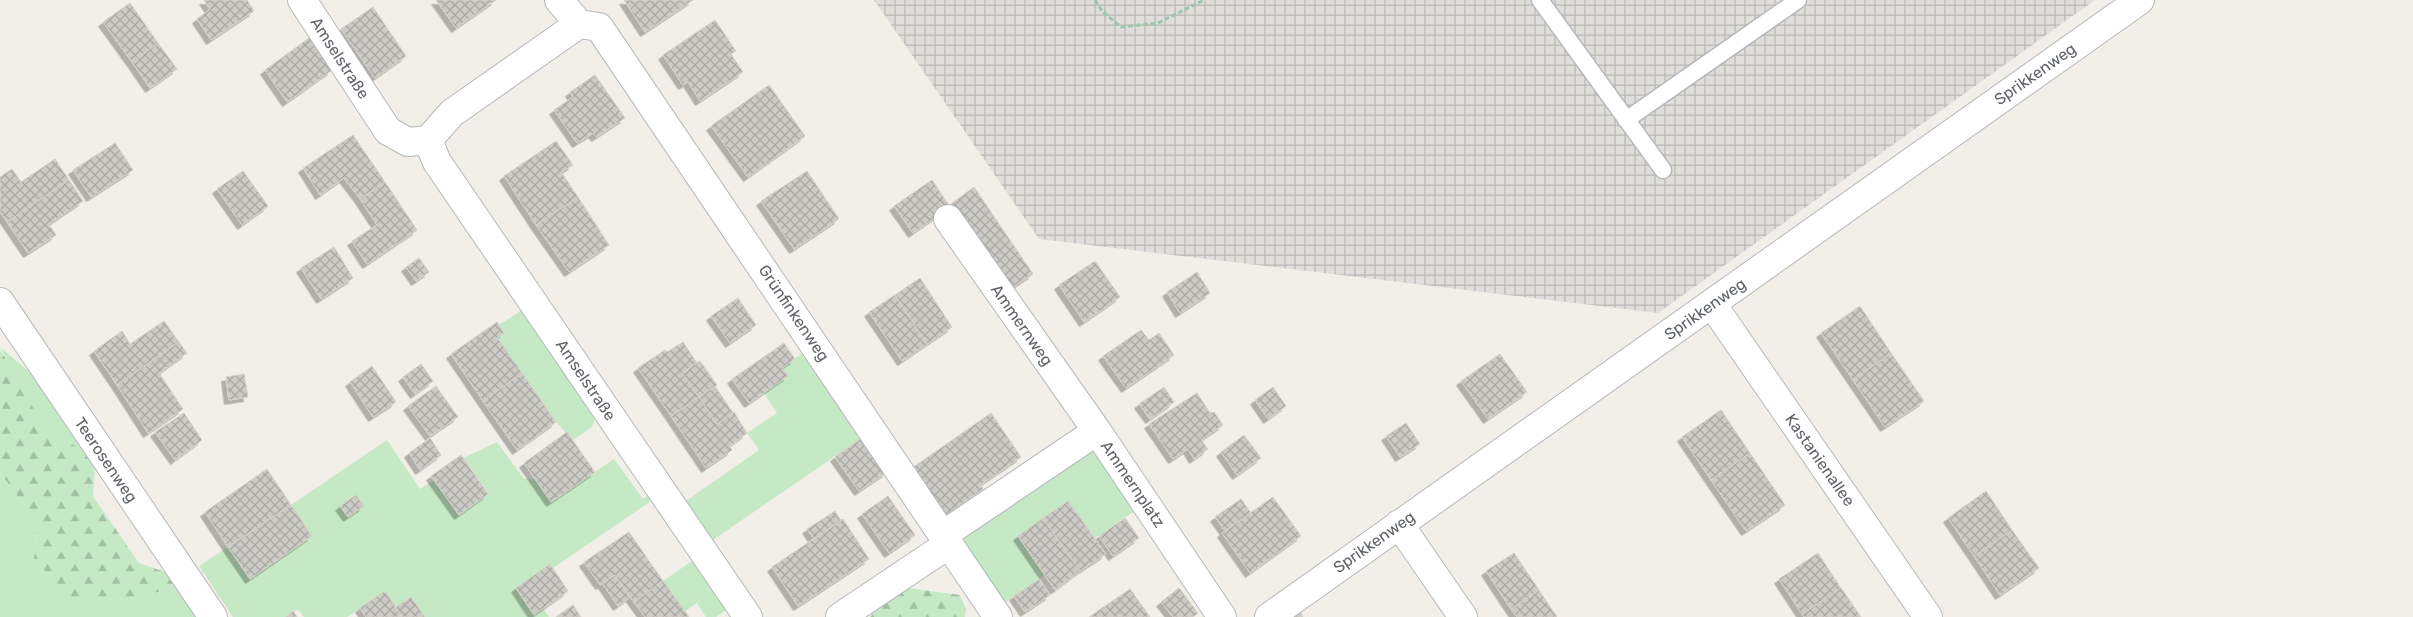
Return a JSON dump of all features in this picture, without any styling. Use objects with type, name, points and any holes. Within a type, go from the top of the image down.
[{"type":"street","name":"Amselstraße","points":[[302,0],[388,131],[408,142],[428,140],[437,162],[748,617]]},
{"type":"street","points":[[428,140],[452,113],[579,24],[558,0]]},
{"type":"street","name":"Sprikkenweg","points":[[1269,617],[2140,0]]},
{"type":"street","name":"Grünfinkenweg","points":[[579,24],[599,27],[998,617]]},
{"type":"street","name":"Ammernweg","points":[[948,219],[1097,431]]},
{"type":"street","name":"Teerosenweg","points":[[0,302],[212,617]]},
{"type":"street","name":"Kastanienallee","points":[[1712,304],[1928,617]]},
{"type":"street","name":"Ammernplatz","points":[[840,617],[1097,431],[1222,617]]},
{"type":"street","points":[[1399,524],[1463,617]]},
{"type":"lane","points":[[1540,0],[1663,170]]},
{"type":"lane","points":[[1626,120],[1798,0]]},
{"type":"path","points":[[1095,0],[1102,11],[1121,27],[1158,23],[1204,0]]},
{"type":"shaded area","points":[[874,0],[2095,0],[1658,313],[1039,239]]},
{"type":"green space","points":[[522,310],[595,418],[592,427],[573,440],[556,422],[497,337],[503,332],[499,325]]},
{"type":"green space","points":[[0,347],[45,385],[87,452],[44,429]]},
{"type":"green space","points":[[0,350],[16,374],[44,429],[87,452],[95,465],[93,496],[139,563],[168,573],[178,587],[142,596],[74,602],[34,559],[38,525],[0,472]]},
{"type":"green space","points":[[804,352],[863,437],[710,542],[683,503],[759,450],[747,433],[777,413],[764,393],[788,376],[782,368]]},
{"type":"green space","points":[[387,440],[420,489],[434,480],[459,515],[488,493],[463,458],[497,442],[524,479],[535,479],[551,502],[614,459],[643,499],[647,496],[651,501],[553,568],[516,588],[534,615],[543,608],[549,617],[425,617],[411,597],[396,607],[385,592],[347,617],[304,617],[298,609],[286,617],[233,617],[199,566],[228,547],[250,578],[312,536],[291,505]]},
{"type":"green space","points":[[1088,450],[1095,452],[1136,510],[1095,538],[1068,501],[1018,536],[1045,575],[1003,604],[959,539]]},
{"type":"green space","points":[[0,472],[38,525],[34,559],[142,596],[178,587],[198,617],[0,617]]},
{"type":"green space","points":[[692,561],[726,610],[716,617],[706,617],[697,603],[685,611],[663,581]]},
{"type":"green space","points":[[908,588],[960,595],[966,610],[965,617],[870,617],[880,603]]},
{"type":"building","points":[[204,0],[247,0],[254,11],[211,40],[197,19],[210,9]]},
{"type":"building","points":[[436,0],[496,0],[456,28]]},
{"type":"building","points":[[624,0],[693,0],[645,32]]},
{"type":"building","points":[[130,3],[158,43],[132,62],[103,22]]},
{"type":"building","points":[[373,7],[406,56],[375,78],[341,29]]},
{"type":"building","points":[[715,20],[736,51],[731,54],[743,72],[700,101],[688,82],[683,85],[663,55]]},
{"type":"building","points":[[309,38],[332,70],[287,102],[265,70]]},
{"type":"building","points":[[158,43],[177,69],[150,88],[132,62]]},
{"type":"building","points":[[595,75],[625,118],[596,137],[593,133],[577,143],[554,110],[573,97],[570,92]]},
{"type":"building","points":[[769,85],[805,136],[748,177],[711,126]]},
{"type":"building","points":[[353,135],[385,182],[360,199],[344,178],[320,195],[303,168]]},
{"type":"building","points":[[556,141],[573,165],[561,172],[578,197],[536,225],[504,176]]},
{"type":"building","points":[[115,143],[133,170],[91,197],[73,170]]},
{"type":"building","points":[[55,159],[69,180],[7,222],[0,212],[0,177],[12,169],[21,182]]},
{"type":"building","points":[[243,171],[268,206],[242,225],[217,189]]},
{"type":"building","points":[[807,171],[839,219],[794,249],[761,201]]},
{"type":"building","points":[[69,180],[83,201],[49,224],[56,235],[28,253],[7,222]]},
{"type":"building","points":[[932,180],[950,207],[913,233],[894,206]]},
{"type":"building","points":[[385,182],[417,230],[367,264],[352,241],[377,225],[360,199]]},
{"type":"building","points":[[974,187],[1033,274],[1010,289],[951,204]]},
{"type":"building","points":[[578,197],[609,245],[569,272],[536,225]]},
{"type":"building","points":[[334,247],[353,278],[321,299],[301,268]]},
{"type":"building","points":[[419,258],[429,272],[416,281],[406,267]]},
{"type":"building","points":[[1095,261],[1120,297],[1084,322],[1059,285]]},
{"type":"building","points":[[1197,272],[1210,293],[1180,313],[1167,292]]},
{"type":"building","points":[[920,278],[952,327],[927,344],[895,295]]},
{"type":"building","points":[[895,295],[927,344],[902,361],[869,312]]},
{"type":"building","points":[[738,298],[756,325],[730,343],[711,316]]},
{"type":"building","points":[[1860,306],[1891,353],[1853,380],[1821,333]]},
{"type":"building","points":[[164,321],[179,342],[117,385],[94,351],[122,331],[130,344]]},
{"type":"building","points":[[497,322],[504,333],[497,337],[522,373],[483,401],[451,354]]},
{"type":"building","points":[[1141,330],[1149,340],[1159,333],[1174,355],[1126,388],[1103,356]]},
{"type":"building","points":[[179,342],[187,353],[159,373],[183,409],[148,433],[117,385]]},
{"type":"building","points":[[683,342],[697,363],[682,373],[699,397],[671,416],[638,368],[665,350],[667,352]]},
{"type":"building","points":[[784,343],[795,359],[782,368],[788,376],[749,403],[732,379]]},
{"type":"building","points":[[1891,353],[1924,401],[1885,427],[1853,380]]},
{"type":"building","points":[[1500,354],[1527,392],[1488,419],[1461,381]]},
{"type":"building","points":[[700,361],[717,385],[699,397],[682,373]]},
{"type":"building","points":[[421,364],[433,381],[415,394],[403,377]]},
{"type":"building","points":[[372,366],[396,402],[373,417],[350,382]]},
{"type":"building","points":[[522,373],[556,422],[517,450],[483,401]]},
{"type":"building","points":[[244,374],[248,397],[229,400],[226,377]]},
{"type":"building","points":[[436,386],[458,417],[430,436],[408,406]]},
{"type":"building","points":[[715,386],[733,413],[717,424],[699,397]]},
{"type":"building","points":[[1164,387],[1174,402],[1150,419],[1139,404]]},
{"type":"building","points":[[1273,387],[1286,406],[1268,419],[1255,400]]},
{"type":"building","points":[[1197,393],[1210,413],[1214,412],[1223,425],[1201,440],[1208,449],[1194,459],[1188,449],[1173,459],[1149,424]]},
{"type":"building","points":[[699,397],[717,424],[734,412],[747,433],[730,446],[732,450],[706,468],[671,416]]},
{"type":"building","points":[[1721,410],[1750,453],[1711,480],[1682,437]]},
{"type":"building","points":[[184,413],[202,440],[175,460],[155,432]]},
{"type":"building","points":[[991,413],[1021,457],[980,485],[983,489],[945,516],[912,468]]},
{"type":"building","points":[[1406,423],[1420,444],[1400,457],[1386,436]]},
{"type":"building","points":[[567,432],[595,472],[551,502],[524,463]]},
{"type":"building","points":[[1244,435],[1261,458],[1237,475],[1221,452]]},
{"type":"building","points":[[863,437],[887,472],[859,491],[835,457]]},
{"type":"building","points":[[430,438],[441,455],[420,470],[409,453]]},
{"type":"building","points":[[1750,453],[1785,505],[1746,531],[1711,480]]},
{"type":"building","points":[[461,455],[488,494],[459,515],[431,476]]},
{"type":"building","points":[[267,469],[291,505],[228,547],[205,512]]},
{"type":"building","points":[[1986,491],[2012,530],[1974,556],[1948,518]]},
{"type":"building","points":[[356,495],[364,506],[348,517],[340,506]]},
{"type":"building","points":[[888,496],[915,535],[889,553],[862,514]]},
{"type":"building","points":[[1273,497],[1301,536],[1250,573],[1222,533]]},
{"type":"building","points":[[1241,499],[1251,513],[1225,531],[1215,517]]},
{"type":"building","points":[[1068,501],[1106,554],[1080,571],[1043,518]]},
{"type":"building","points":[[291,505],[312,536],[250,579],[228,547]]},
{"type":"building","points":[[835,511],[841,521],[814,539],[807,529]]},
{"type":"building","points":[[1043,518],[1080,571],[1055,590],[1018,536]]},
{"type":"building","points":[[1125,518],[1139,538],[1113,556],[1099,536]]},
{"type":"building","points":[[843,519],[869,559],[798,606],[772,567]]},
{"type":"building","points":[[2012,530],[2039,568],[2000,595],[1974,556]]},
{"type":"building","points":[[629,532],[663,581],[634,602],[615,575],[600,585],[584,562]]},
{"type":"building","points":[[1514,553],[1539,590],[1511,609],[1486,571]]},
{"type":"building","points":[[1818,553],[1841,588],[1802,614],[1779,579]]},
{"type":"building","points":[[550,564],[568,591],[534,615],[516,588]]},
{"type":"building","points":[[615,575],[630,597],[618,606],[602,583]]},
{"type":"building","points":[[1039,579],[1050,595],[1025,612],[1014,596]]},
{"type":"building","points":[[663,581],[689,617],[645,617],[634,602]]},
{"type":"building","points":[[1179,588],[1198,613],[1193,617],[1173,617],[1161,602]]},
{"type":"building","points":[[1841,588],[1861,617],[1804,617],[1802,614]]},
{"type":"building","points":[[1130,589],[1150,617],[1113,617],[1105,606]]},
{"type":"building","points":[[1539,590],[1557,617],[1517,617],[1511,609]]},
{"type":"building","points":[[385,591],[402,617],[366,617],[360,608]]},
{"type":"building","points":[[411,597],[425,617],[402,617],[396,607]]},
{"type":"building","points":[[573,605],[581,617],[556,617]]},
{"type":"building","points":[[1105,606],[1113,617],[1089,617]]},
{"type":"building","points":[[1299,610],[1303,617],[1289,617]]},
{"type":"building","points":[[293,611],[297,617],[286,617]]}]
